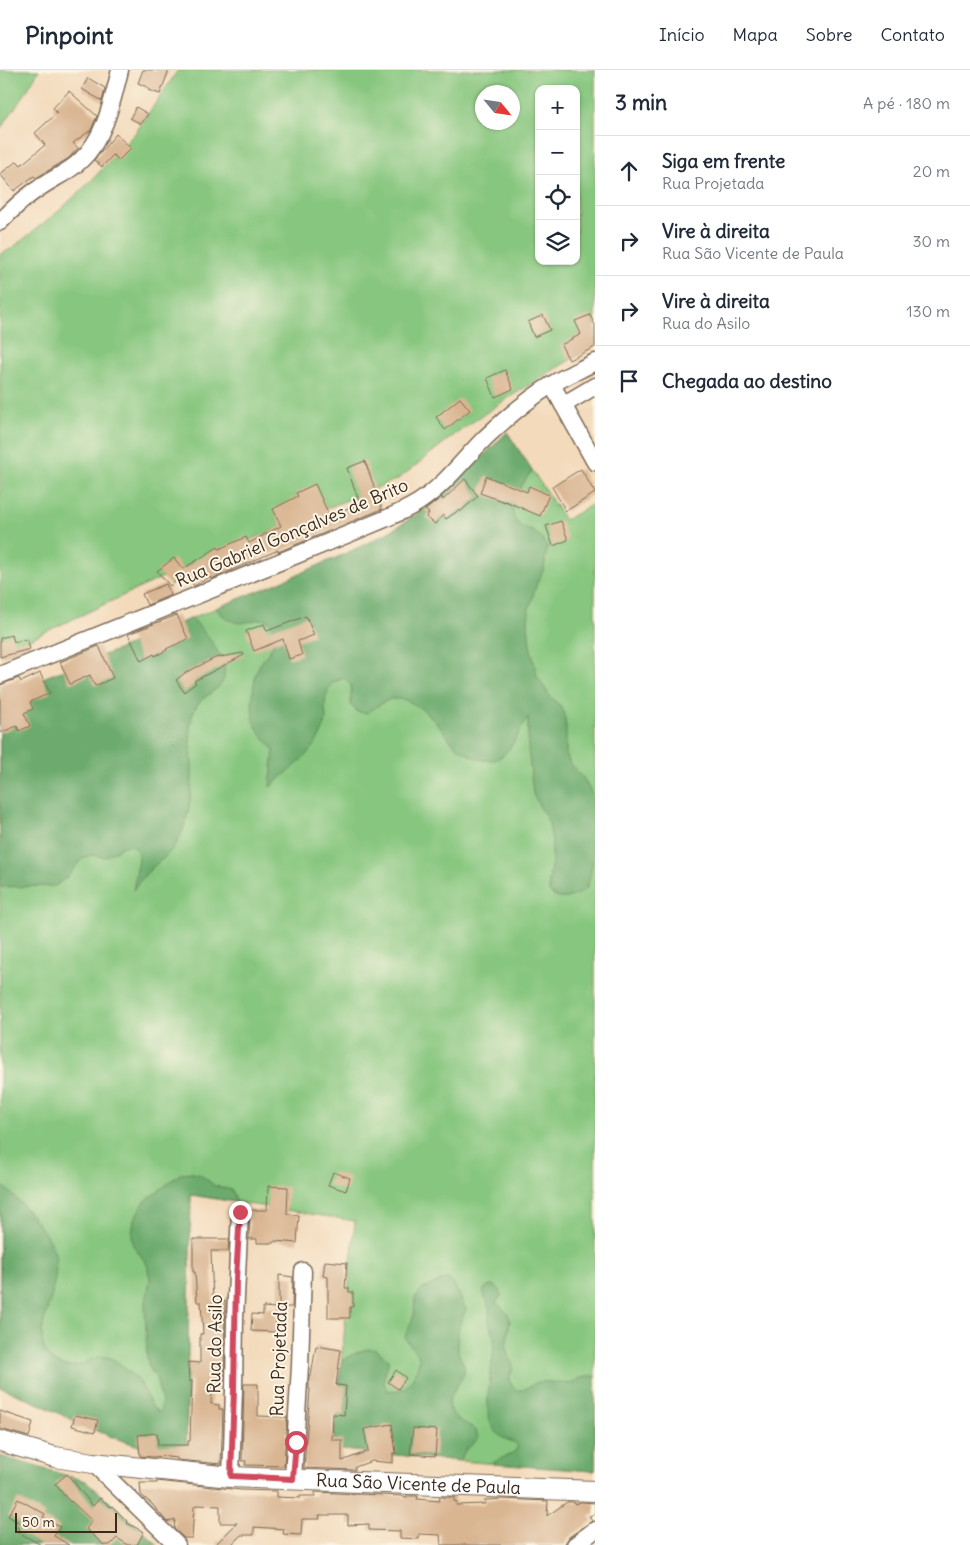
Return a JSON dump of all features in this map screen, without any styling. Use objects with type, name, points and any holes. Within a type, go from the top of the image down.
[{"type":"street","points":[[0,222],[19,202],[80,161],[92,148],[105,125],[120,70]]},
{"type":"street","name":"Rua Gabriel Gonçalves de Brito","points":[[0,675],[338,539],[419,502],[434,490],[485,438],[523,405],[552,385],[595,362]]},
{"type":"street","points":[[552,385],[595,462]]},
{"type":"street","points":[[563,405],[595,386]]},
{"type":"street","name":"Rua do Asilo","points":[[231,1476],[235,1308],[240,1212]]},
{"type":"street","name":"Rua Projetada","points":[[293,1479],[300,1366],[302,1271]]},
{"type":"street","name":"Rua São Vicente de Paula","points":[[0,1441],[56,1457],[93,1463],[231,1476],[595,1491]]},
{"type":"street","points":[[93,1463],[177,1545]]},
{"type":"street","points":[[575,1545],[595,1530]]},
{"type":"green space","points":[[0,70],[39,70],[25,94],[0,129]]},
{"type":"green space","points":[[178,70],[595,70],[595,345],[485,414],[449,439],[398,479],[191,564],[0,653],[0,254],[11,249],[60,210],[93,179],[136,132]]},
{"type":"green space","points":[[507,432],[565,520],[595,503],[595,1471],[333,1449],[355,1221],[191,1195],[186,1454],[128,1442],[0,1387],[0,697],[271,586],[390,532],[417,514],[458,481]]},
{"type":"green space","points":[[507,432],[532,470],[515,499],[513,514],[516,521],[522,527],[533,531],[547,546],[544,569],[537,583],[529,609],[530,645],[537,676],[549,695],[564,712],[566,754],[570,763],[584,779],[594,801],[593,857],[590,879],[584,891],[564,898],[556,897],[549,892],[552,840],[549,823],[533,794],[528,748],[528,717],[502,756],[496,759],[484,760],[471,756],[459,748],[427,713],[408,701],[391,699],[367,713],[357,712],[351,705],[351,685],[344,678],[332,683],[329,689],[325,701],[326,721],[310,751],[270,787],[274,750],[254,723],[252,701],[256,673],[273,644],[275,631],[267,620],[233,622],[216,608],[334,559],[394,529],[441,496]]},
{"type":"green space","points":[[192,618],[218,652],[223,662],[224,672],[223,681],[200,702],[191,720],[191,793],[187,815],[176,844],[133,890],[139,859],[136,848],[130,845],[123,846],[105,857],[91,855],[82,859],[67,877],[55,886],[0,887],[0,697]]},
{"type":"green space","points":[[193,1173],[201,1175],[215,1186],[232,1190],[237,1202],[191,1195],[186,1454],[136,1445],[96,1431],[0,1387],[0,1184],[16,1198],[34,1219],[54,1251],[56,1260],[55,1281],[42,1333],[44,1349],[48,1356],[58,1364],[71,1367],[98,1357],[111,1358],[140,1382],[150,1403],[160,1413],[162,1403],[156,1377],[149,1367],[147,1358],[145,1307],[150,1279],[147,1264],[133,1245],[134,1219],[143,1203],[180,1174]]},
{"type":"green space","points":[[447,1278],[455,1287],[466,1309],[457,1339],[464,1372],[449,1403],[454,1416],[476,1430],[478,1438],[466,1449],[461,1461],[333,1449],[341,1362],[362,1350],[376,1350],[389,1360],[384,1379],[387,1390],[403,1389],[407,1386],[419,1364],[418,1354],[405,1337],[414,1315],[415,1298],[423,1289]]},
{"type":"green space","points":[[490,1285],[499,1289],[501,1296],[496,1302],[508,1314],[510,1320],[506,1348],[513,1367],[509,1380],[515,1390],[525,1389],[538,1382],[571,1384],[585,1376],[595,1376],[595,1469],[592,1471],[492,1464],[514,1452],[518,1446],[498,1434],[491,1424],[488,1413],[488,1392],[494,1337],[489,1322],[489,1307],[483,1292]]},
{"type":"green space","points":[[0,1456],[86,1481],[158,1545],[0,1545]]},
{"type":"building","points":[[143,70],[169,70],[160,94],[148,90],[149,88],[138,83]]},
{"type":"building","points":[[88,78],[105,88],[102,101],[82,89]]},
{"type":"building","points":[[69,91],[97,116],[91,130],[73,143],[78,148],[69,158],[36,178],[34,176],[14,191],[0,174],[17,161],[21,165],[45,145],[35,133],[57,113],[53,108]]},
{"type":"building","points":[[136,107],[148,114],[141,124],[130,118]]},
{"type":"building","points":[[116,134],[131,148],[119,160],[113,155],[102,167],[94,160]]},
{"type":"building","points":[[543,315],[550,330],[534,337],[528,322]]},
{"type":"building","points":[[590,315],[595,325],[595,347],[569,360],[561,345],[581,334],[575,321]]},
{"type":"building","points":[[505,370],[513,389],[495,397],[487,378]]},
{"type":"building","points":[[460,398],[470,410],[445,430],[436,417]]},
{"type":"building","points":[[365,461],[382,509],[211,579],[210,577],[194,586],[186,573],[170,586],[157,571],[174,558],[183,569],[218,547],[219,549],[246,537],[249,543],[281,526],[273,509],[298,496],[296,493],[315,484],[329,515],[360,504],[347,468]]},
{"type":"building","points":[[581,469],[595,493],[566,511],[552,487]]},
{"type":"building","points":[[486,476],[527,492],[529,486],[549,495],[540,516],[480,493]]},
{"type":"building","points":[[465,479],[478,496],[460,512],[459,510],[446,519],[443,515],[435,524],[426,517],[429,513],[425,510],[442,497],[443,500]]},
{"type":"building","points":[[561,521],[568,540],[553,546],[546,526]]},
{"type":"building","points":[[166,584],[171,595],[147,605],[142,594]]},
{"type":"building","points":[[177,615],[188,639],[141,661],[128,634]]},
{"type":"building","points":[[306,616],[314,635],[298,641],[302,655],[289,659],[283,639],[254,651],[246,631],[264,624],[267,631]]},
{"type":"building","points":[[12,635],[14,642],[27,639],[30,649],[0,657],[0,638]]},
{"type":"building","points":[[99,646],[113,678],[95,686],[90,675],[70,684],[60,662]]},
{"type":"building","points":[[243,653],[244,655],[194,681],[196,683],[184,692],[176,680],[185,673],[215,658]]},
{"type":"building","points":[[40,673],[50,693],[30,702],[33,709],[24,713],[30,726],[19,731],[17,726],[0,733],[0,685],[19,678],[21,682]]},
{"type":"building","points":[[333,1172],[350,1178],[346,1191],[328,1185]]},
{"type":"building","points":[[268,1186],[288,1187],[287,1214],[299,1215],[297,1243],[275,1241],[274,1243],[257,1243],[257,1239],[249,1239],[250,1210],[267,1210]]},
{"type":"building","points":[[193,1239],[229,1239],[228,1251],[211,1251],[213,1302],[225,1301],[224,1381],[212,1381],[211,1404],[219,1405],[219,1409],[223,1409],[221,1464],[177,1460],[177,1458],[167,1456],[140,1456],[138,1435],[157,1433],[158,1445],[188,1445],[188,1441],[190,1441],[192,1381],[189,1381],[188,1362],[200,1363],[200,1334],[203,1334],[201,1302],[197,1302],[195,1272],[193,1272]]},
{"type":"building","points":[[325,1261],[347,1263],[345,1288],[349,1288],[349,1292],[353,1292],[353,1307],[350,1307],[350,1318],[328,1318],[328,1277],[323,1276]]},
{"type":"building","points":[[279,1275],[293,1277],[292,1307],[279,1307]]},
{"type":"building","points":[[263,1307],[276,1308],[275,1332],[251,1331],[252,1314],[263,1315]]},
{"type":"building","points":[[316,1346],[341,1350],[336,1385],[346,1386],[344,1415],[333,1414],[332,1440],[342,1440],[342,1461],[368,1451],[364,1429],[392,1424],[396,1453],[393,1453],[393,1463],[372,1461],[355,1467],[355,1470],[304,1468],[310,1389],[309,1376],[311,1376]]},
{"type":"building","points":[[396,1370],[406,1378],[398,1389],[388,1382]]},
{"type":"building","points":[[244,1384],[258,1384],[258,1416],[287,1417],[284,1466],[245,1465],[246,1461],[242,1461]]},
{"type":"building","points":[[0,1411],[33,1422],[29,1437],[0,1429]]},
{"type":"building","points":[[75,1415],[98,1420],[95,1432],[72,1426]]},
{"type":"building","points":[[413,1428],[437,1430],[435,1456],[410,1454]]},
{"type":"building","points":[[67,1474],[93,1506],[100,1498],[112,1506],[127,1523],[144,1532],[137,1545],[128,1545],[117,1538],[110,1545],[104,1545],[86,1529],[92,1521],[70,1502],[55,1484]]},
{"type":"building","points":[[157,1481],[241,1490],[277,1491],[277,1497],[300,1498],[300,1496],[315,1496],[315,1492],[403,1496],[404,1498],[406,1496],[418,1496],[417,1499],[439,1501],[440,1497],[454,1497],[454,1501],[457,1502],[456,1505],[485,1504],[485,1500],[503,1499],[548,1501],[547,1516],[567,1502],[574,1502],[575,1504],[581,1502],[595,1503],[595,1514],[589,1516],[592,1521],[569,1537],[564,1545],[441,1545],[440,1535],[419,1534],[419,1539],[400,1538],[400,1531],[369,1530],[369,1524],[348,1525],[348,1515],[319,1515],[320,1519],[302,1519],[301,1535],[283,1534],[284,1529],[254,1527],[254,1535],[241,1535],[231,1545],[215,1545],[237,1523],[220,1523],[220,1506],[197,1505],[194,1507],[192,1538],[184,1538],[174,1529],[175,1519],[167,1522],[152,1504],[141,1495],[140,1483],[157,1483]]},
{"type":"building","points":[[18,1499],[45,1514],[43,1517],[60,1527],[54,1536],[69,1545],[41,1545],[18,1532],[20,1529],[17,1528],[20,1523],[8,1516]]},
{"type":"route","points":[[240,1212],[236,1279],[231,1476],[293,1479],[296,1442]]}]
